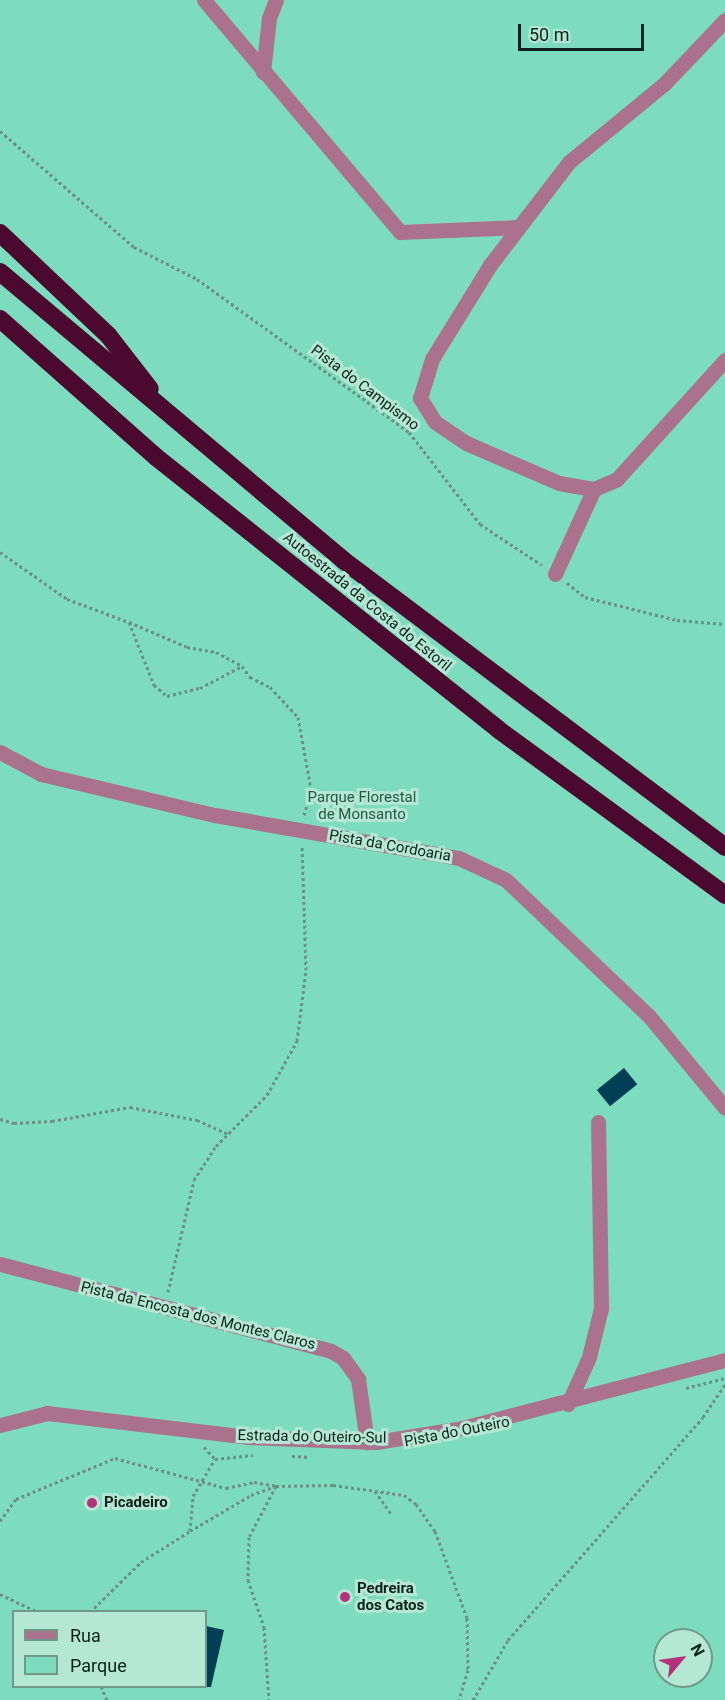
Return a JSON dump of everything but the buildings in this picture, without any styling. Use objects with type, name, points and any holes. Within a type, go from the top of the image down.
[{"type":"highway","points":[[0,232],[108,334],[174,418]]},
{"type":"highway","name":"Autoestrada da Costa do Estoril","points":[[0,272],[343,560],[725,847]]},
{"type":"highway","name":"Autoestrada da Costa do Estoril","points":[[0,319],[156,457],[499,730],[725,895]]},
{"type":"street","points":[[204,0],[400,232],[519,226]]},
{"type":"street","points":[[263,72],[268,18],[276,0]]},
{"type":"street","points":[[725,20],[664,84],[569,162],[489,265],[432,359],[420,398],[435,422],[466,443],[559,483],[594,489],[617,479],[725,360]]},
{"type":"street","points":[[555,574],[594,489]]},
{"type":"street","name":"Pista da Cordoaria","points":[[0,752],[41,774],[300,831],[369,840],[459,858],[506,880],[649,1016],[725,1108]]},
{"type":"street","points":[[568,1404],[589,1357],[601,1308],[598,1122]]},
{"type":"street","name":"Pista da Encosta dos Montes Claros","points":[[0,1264],[164,1309],[295,1339],[343,1358],[358,1379],[367,1442]]},
{"type":"street","name":"Estrada do Outeiro-Sul","points":[[0,1425],[47,1413],[248,1437],[367,1442],[462,1428],[568,1404],[725,1360]]},
{"type":"path","name":"Pista do Campismo","points":[[0,131],[134,247],[197,279],[409,432],[480,524],[585,597],[677,620],[725,624]]},
{"type":"path","points":[[0,552],[67,599],[187,646],[216,651],[242,666],[249,677],[270,687],[298,717],[311,789],[300,831],[306,877],[302,1021],[297,1041],[267,1095],[228,1134],[194,1180],[164,1309]]},
{"type":"path","points":[[129,622],[154,685],[167,696],[200,688],[242,666]]},
{"type":"path","points":[[0,1119],[14,1124],[52,1121],[130,1107],[197,1120],[228,1134]]},
{"type":"path","points":[[681,1390],[725,1378]]},
{"type":"path","points":[[473,1700],[508,1640],[703,1417],[725,1384]]},
{"type":"path","points":[[190,1531],[193,1497],[215,1459],[233,1454],[258,1455]]},
{"type":"path","points":[[281,1456],[315,1457]]},
{"type":"path","points":[[0,1521],[16,1499],[115,1458],[151,1465],[200,1484],[226,1488],[254,1482],[276,1486],[306,1484],[404,1495],[416,1504],[435,1531],[467,1618],[468,1670],[459,1700]]},
{"type":"path","points":[[91,1610],[141,1562],[251,1495],[276,1486]]},
{"type":"path","points":[[269,1700],[264,1627],[248,1580],[249,1537],[276,1486]]},
{"type":"path","points":[[374,1490],[393,1515]]},
{"type":"path","points":[[0,1594],[36,1610]]},
{"type":"green space","name":"Parque Florestal de Monsanto","points":[[0,0],[725,0],[725,1700],[0,1700]]},
{"type":"place","name":"Picadeiro","points":[[92,1503]]},
{"type":"place","name":"Pedreira dos Catos","points":[[345,1597]]}]
